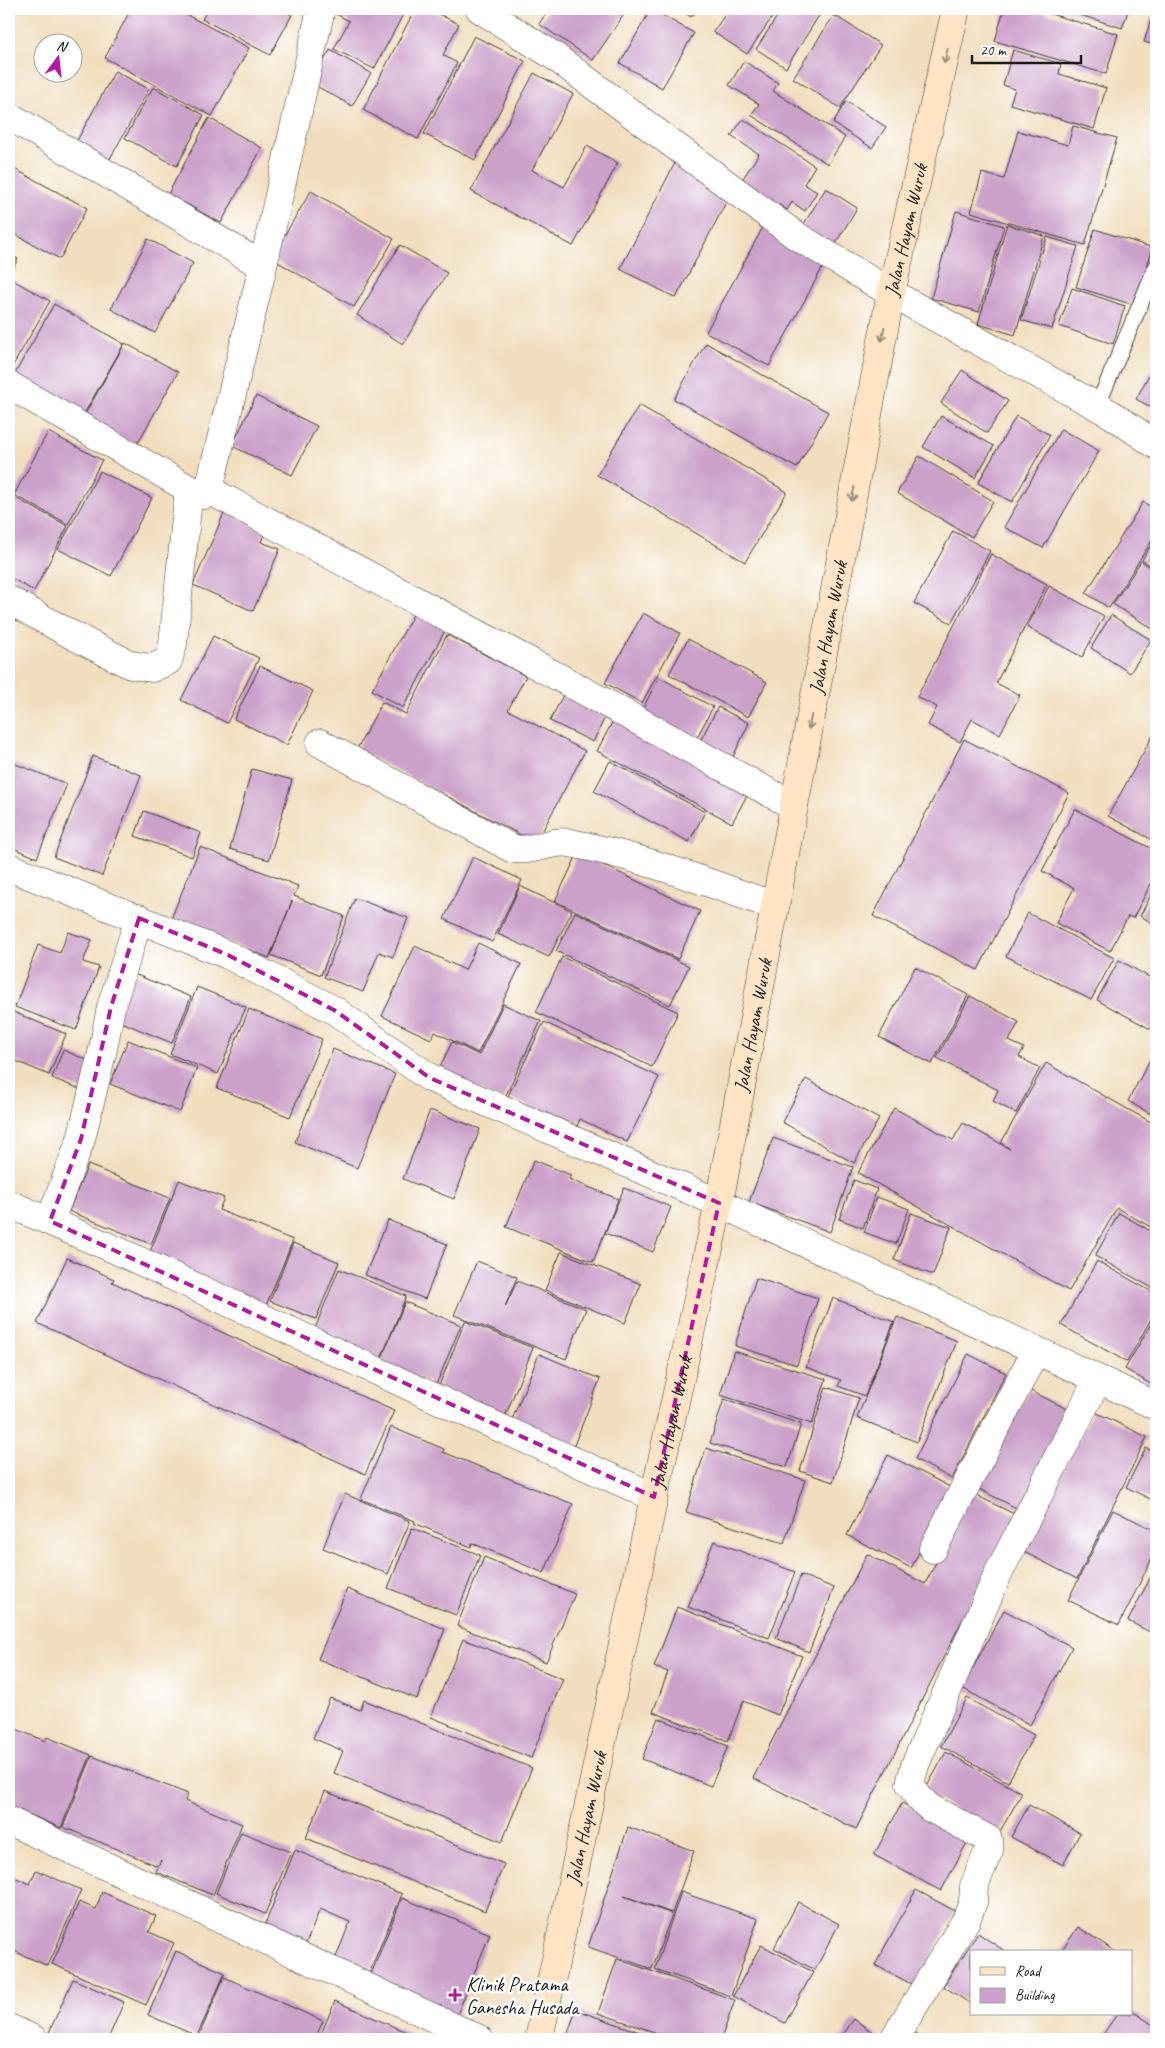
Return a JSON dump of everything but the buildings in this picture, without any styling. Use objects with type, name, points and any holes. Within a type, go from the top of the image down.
[{"type":"main road","name":"Jalan Hayam Wuruk","points":[[539,2039],[654,1497],[719,1203],[891,293],[956,9]]},
{"type":"street","points":[[9,600],[131,665],[152,668],[168,661],[173,644],[199,489],[263,266],[320,9]]},
{"type":"street","points":[[480,9],[554,56],[795,236],[891,293],[1097,407],[1156,445]]},
{"type":"street","points":[[9,116],[263,266]]},
{"type":"street","points":[[9,384],[199,489],[551,673],[794,806]]},
{"type":"street","points":[[320,743],[510,848],[528,850],[562,841],[600,848],[775,906]]},
{"type":"street","points":[[9,867],[228,955],[334,1010],[430,1078],[719,1203],[1156,1406]]},
{"type":"street","points":[[50,1221],[82,1139],[111,1007],[139,918]]},
{"type":"street","points":[[9,1204],[654,1497]]},
{"type":"street","points":[[934,1549],[1036,1350]]},
{"type":"street","points":[[894,2039],[966,1920],[973,1902],[974,1886],[989,1850],[988,1838],[930,1808],[919,1798],[910,1784],[915,1765],[998,1574],[1098,1379]]},
{"type":"street","points":[[9,1821],[479,2039]]},
{"type":"street","points":[[9,2028],[33,2039]]},
{"type":"lane","points":[[1097,407],[1156,267]]},
{"type":"highlighted area","points":[[139,918],[228,955],[334,1010],[430,1078],[719,1203],[654,1497],[50,1221],[81,1139],[111,1007]]},
{"type":"place","name":"Klinik Pratama Ganesha Husada","points":[[455,1995]]}]
